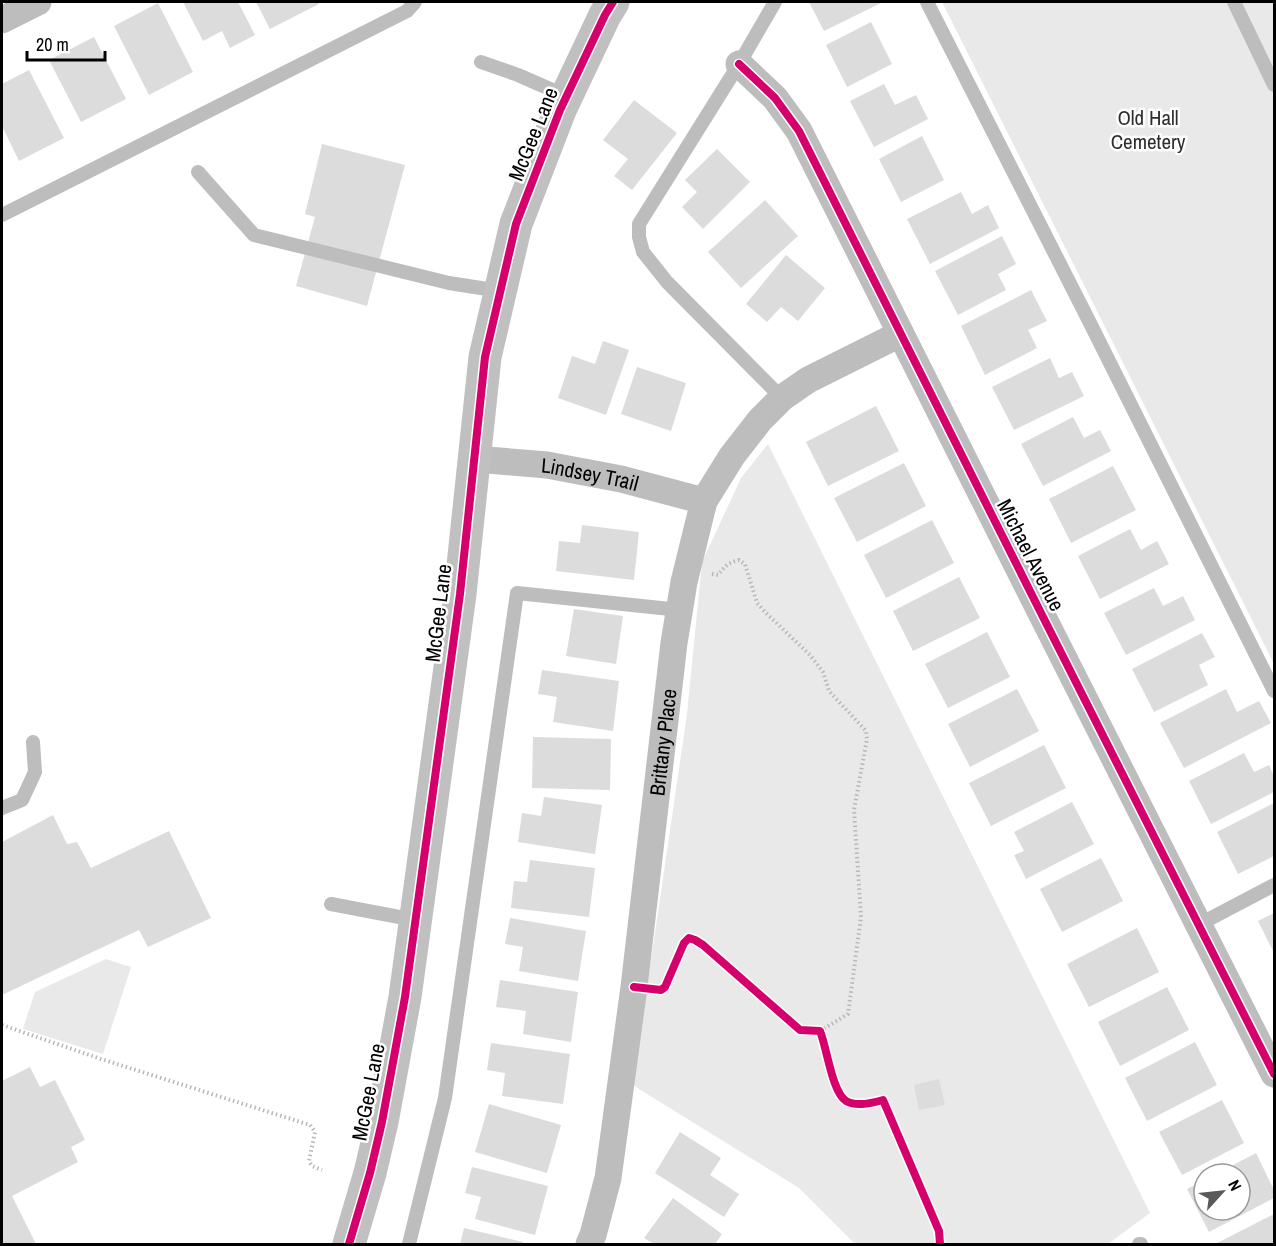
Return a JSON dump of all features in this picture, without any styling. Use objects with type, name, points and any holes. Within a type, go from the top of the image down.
[{"type":"street","points":[[2,20],[38,2]]},
{"type":"street","name":"McGee Lane","points":[[349,1245],[382,1122],[405,997],[460,594],[485,357],[516,225],[566,96],[605,15],[614,2]]},
{"type":"street","name":"Michael Avenue","points":[[739,64],[775,98],[799,131],[1275,1074]]},
{"type":"street","name":"Brittany Place","points":[[589,1245],[608,1178],[634,987],[673,655],[684,582],[704,501],[732,456],[760,420],[782,398],[808,380],[900,334]]},
{"type":"street","name":"Lindsey Trail","points":[[474,459],[547,465],[621,480],[704,501]]},
{"type":"lane","points":[[2,216],[407,11],[415,2]]},
{"type":"lane","points":[[775,2],[639,224],[639,237],[643,252],[667,282],[782,398]]},
{"type":"lane","points":[[927,2],[1275,691]]},
{"type":"lane","points":[[1234,2],[1274,83]]},
{"type":"lane","points":[[481,62],[566,96]]},
{"type":"lane","points":[[198,172],[254,235],[449,283],[500,291]]},
{"type":"lane","points":[[409,1245],[445,1098],[517,593],[680,610]]},
{"type":"lane","points":[[2,808],[22,800],[35,772],[33,742]]},
{"type":"lane","points":[[1198,925],[1275,885]]},
{"type":"lane","points":[[331,904],[415,920]]},
{"type":"path","points":[[634,987],[661,990],[665,987],[684,943],[689,938],[703,945],[800,1030],[820,1031],[848,1014],[861,917],[854,810],[867,739],[866,731],[829,691],[823,672],[810,655],[757,603],[745,564],[739,561],[732,562],[718,575],[711,574]]},
{"type":"path","points":[[2,1025],[310,1125],[315,1132],[309,1161],[312,1166],[322,1170]]},
{"type":"path","points":[[820,1031],[839,1095],[853,1104],[883,1100],[939,1231],[940,1245]]},
{"type":"green space","name":"Old Hall Cemetery","points":[[942,2],[1274,2],[1274,664]]},
{"type":"green space","points":[[768,444],[1150,1213],[1108,1244],[855,1244],[799,1188],[631,1084],[687,714],[702,562],[741,478]]},
{"type":"green space","points":[[106,959],[131,967],[103,1054],[23,1029],[35,992]]},
{"type":"building","points":[[183,2],[238,2],[255,35],[230,48],[222,31],[203,41]]},
{"type":"building","points":[[256,2],[318,2],[319,4],[270,29]]},
{"type":"building","points":[[809,2],[883,2],[824,31]]},
{"type":"building","points":[[158,3],[193,72],[149,95],[114,26]]},
{"type":"building","points":[[871,22],[892,64],[847,87],[826,45]]},
{"type":"building","points":[[94,37],[126,99],[81,122],[49,60]]},
{"type":"building","points":[[29,70],[64,138],[19,161],[2,126],[2,84]]},
{"type":"building","points":[[884,84],[895,105],[916,95],[928,119],[874,147],[850,101]]},
{"type":"building","points":[[634,100],[677,133],[632,190],[614,176],[628,159],[603,140]]},
{"type":"building","points":[[922,136],[944,180],[901,202],[879,159]]},
{"type":"building","points":[[322,144],[405,165],[367,306],[296,286],[315,217],[305,214]]},
{"type":"building","points":[[717,149],[750,182],[703,229],[682,207],[697,192],[685,180]]},
{"type":"building","points":[[961,192],[972,214],[988,205],[999,228],[930,264],[907,219]]},
{"type":"building","points":[[765,200],[798,236],[741,288],[708,252]]},
{"type":"building","points":[[1002,236],[1016,264],[998,274],[1006,290],[958,315],[935,271]]},
{"type":"building","points":[[786,255],[825,288],[798,321],[781,307],[767,322],[746,304]]},
{"type":"building","points":[[1031,290],[1047,321],[1028,330],[1037,348],[985,375],[961,326]]},
{"type":"building","points":[[603,341],[629,350],[606,415],[558,398],[572,356],[595,364]]},
{"type":"building","points":[[1050,358],[1059,378],[1072,372],[1084,396],[1014,430],[992,387]]},
{"type":"building","points":[[637,367],[686,383],[671,431],[621,414]]},
{"type":"building","points":[[876,406],[899,451],[828,486],[806,442]]},
{"type":"building","points":[[1073,417],[1084,438],[1100,430],[1111,451],[1043,486],[1021,444]]},
{"type":"building","points":[[904,463],[926,506],[857,542],[834,498]]},
{"type":"building","points":[[1113,466],[1136,510],[1071,543],[1049,499]]},
{"type":"building","points":[[932,520],[954,563],[886,598],[864,555]]},
{"type":"building","points":[[582,525],[639,532],[634,580],[556,571],[559,541],[580,543]]},
{"type":"building","points":[[1130,529],[1141,550],[1157,541],[1169,564],[1100,599],[1078,556]]},
{"type":"building","points":[[959,577],[980,618],[913,651],[893,611]]},
{"type":"building","points":[[1154,588],[1163,606],[1183,596],[1195,620],[1126,655],[1104,613]]},
{"type":"building","points":[[574,609],[623,616],[616,664],[566,656]]},
{"type":"building","points":[[987,632],[1010,677],[948,708],[925,664]]},
{"type":"building","points":[[1202,633],[1215,657],[1199,665],[1208,685],[1154,712],[1132,669]]},
{"type":"building","points":[[542,670],[619,681],[613,731],[553,722],[557,697],[538,694]]},
{"type":"building","points":[[1017,689],[1039,731],[970,767],[948,724]]},
{"type":"building","points":[[1226,689],[1237,712],[1259,701],[1271,723],[1184,768],[1160,723]]},
{"type":"building","points":[[533,737],[611,739],[610,790],[532,788]]},
{"type":"building","points":[[1044,745],[1066,788],[991,826],[969,783]]},
{"type":"building","points":[[1244,753],[1254,772],[1269,765],[1274,776],[1274,792],[1211,824],[1189,781]]},
{"type":"building","points":[[544,797],[602,805],[595,854],[518,842],[522,813],[541,816]]},
{"type":"building","points":[[1072,802],[1094,844],[1026,879],[1014,855],[1024,851],[1014,832]]},
{"type":"building","points":[[1274,803],[1274,856],[1238,874],[1217,832]]},
{"type":"building","points":[[53,815],[67,844],[77,842],[91,868],[169,831],[211,918],[148,947],[139,930],[2,995],[2,842]]},
{"type":"building","points":[[1101,858],[1123,901],[1062,932],[1040,889]]},
{"type":"building","points":[[530,860],[595,868],[589,917],[511,908],[514,881],[527,882]]},
{"type":"building","points":[[1274,913],[1274,953],[1258,921]]},
{"type":"building","points":[[510,918],[586,931],[578,981],[519,971],[523,947],[505,944]]},
{"type":"building","points":[[1137,928],[1159,972],[1089,1007],[1067,964]]},
{"type":"building","points":[[500,980],[578,992],[571,1042],[523,1034],[526,1011],[496,1007]]},
{"type":"building","points":[[1167,987],[1189,1030],[1120,1066],[1098,1022]]},
{"type":"building","points":[[1195,1042],[1217,1085],[1147,1121],[1125,1078]]},
{"type":"building","points":[[491,1043],[570,1054],[563,1104],[502,1096],[505,1073],[487,1070]]},
{"type":"building","points":[[30,1067],[40,1087],[55,1080],[85,1140],[71,1147],[78,1162],[12,1196],[36,1244],[2,1244],[2,1081]]},
{"type":"building","points":[[939,1079],[945,1105],[919,1110],[914,1085]]},
{"type":"building","points":[[1222,1100],[1244,1143],[1207,1162],[1192,1162],[1192,1170],[1182,1175],[1159,1132]]},
{"type":"building","points":[[489,1104],[561,1125],[547,1173],[475,1152]]},
{"type":"building","points":[[680,1132],[721,1158],[710,1175],[739,1194],[724,1217],[655,1173]]},
{"type":"building","points":[[1256,1153],[1274,1190],[1274,1198],[1252,1210],[1252,1162],[1239,1162]]},
{"type":"building","points":[[472,1167],[548,1186],[535,1235],[475,1219],[481,1197],[465,1193]]},
{"type":"building","points":[[1192,1186],[1192,1199],[1187,1189]]},
{"type":"building","points":[[673,1198],[722,1234],[715,1244],[654,1244],[644,1238]]},
{"type":"building","points":[[1274,1214],[1274,1244],[1215,1244]]},
{"type":"building","points":[[1204,1222],[1228,1222],[1209,1232]]},
{"type":"building","points":[[464,1228],[523,1242],[523,1244],[460,1244]]},
{"type":"cycle path","points":[[349,1244],[382,1122],[405,997],[460,594],[485,357],[516,224],[560,110],[613,2]]},
{"type":"cycle path","points":[[739,64],[775,98],[799,131],[1274,1074]]},
{"type":"cycle path","points":[[634,987],[661,990],[665,987],[684,943],[689,938],[703,945],[800,1030],[820,1031],[833,1079],[841,1096],[846,1101],[855,1104],[883,1100],[939,1231],[940,1244]]}]
